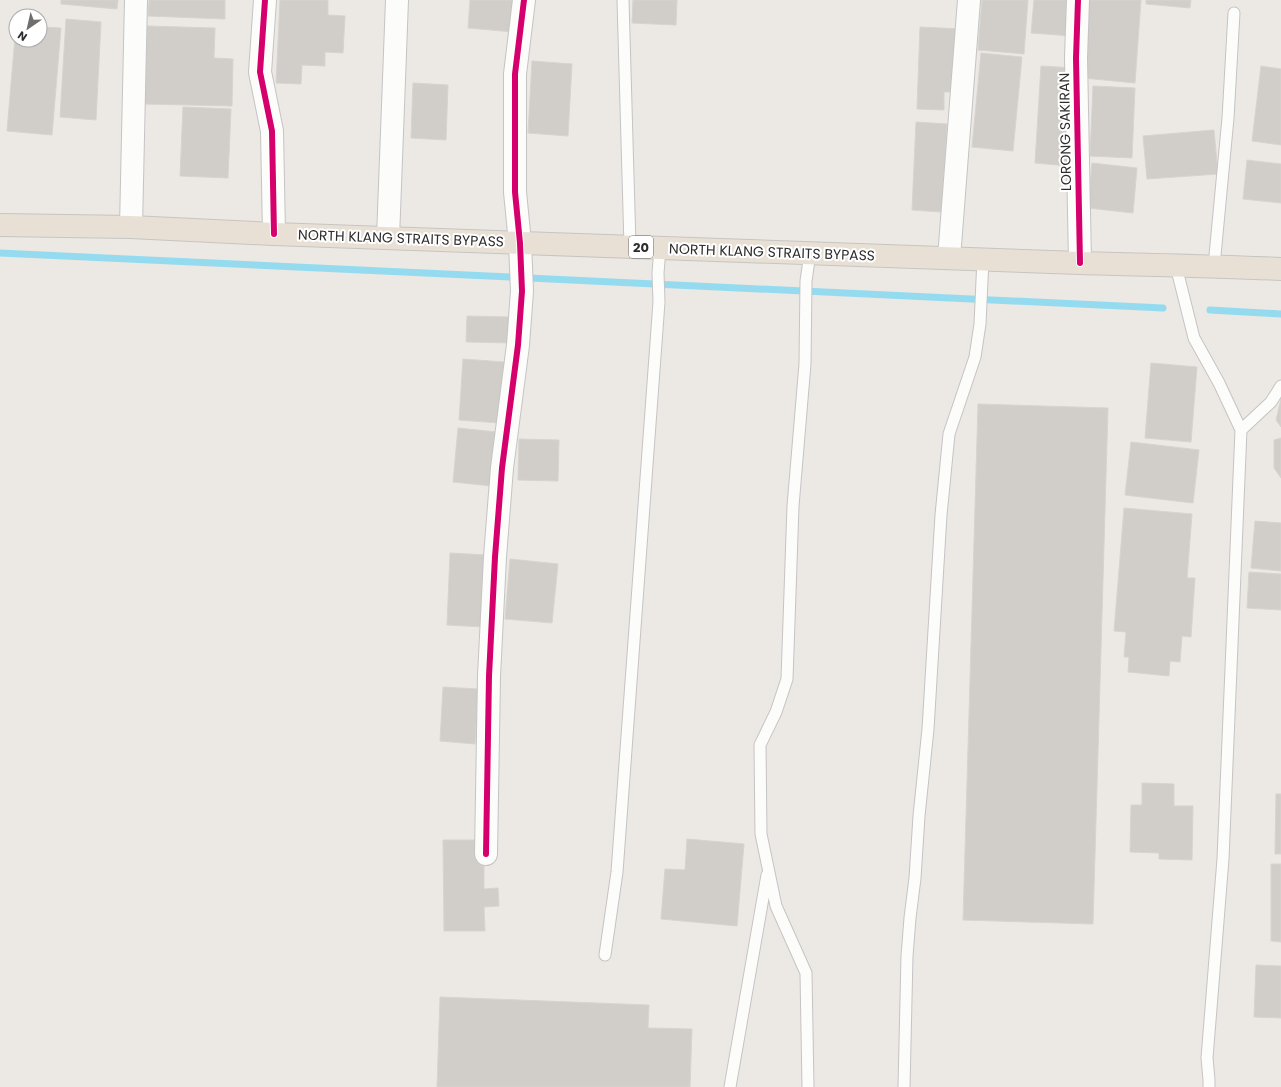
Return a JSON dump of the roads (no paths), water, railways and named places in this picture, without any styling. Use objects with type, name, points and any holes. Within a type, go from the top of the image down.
[{"type":"highway","name":"NORTH KLANG STRAITS BYPASS","points":[[0,225],[131,227],[274,234],[1080,263],[1214,266],[1281,270]]},
{"type":"street","points":[[131,227],[136,0]]},
{"type":"street","points":[[265,0],[260,72],[272,131],[274,234]]},
{"type":"street","points":[[388,238],[397,0]]},
{"type":"street","points":[[486,854],[489,676],[495,556],[502,468],[518,345],[522,281],[515,192],[515,74],[524,0]]},
{"type":"street","points":[[949,258],[969,0]]},
{"type":"street","name":"LORONG SAKIRAN","points":[[1078,0],[1076,58],[1080,263]]},
{"type":"lane","points":[[623,0],[630,246]]},
{"type":"lane","points":[[1214,266],[1228,118],[1234,13]]},
{"type":"lane","points":[[606,956],[617,872],[659,302],[658,273],[660,248]]},
{"type":"lane","points":[[808,1087],[806,973],[776,906],[761,834],[760,745],[776,712],[787,679],[793,506],[805,364],[807,306],[806,281],[810,253]]},
{"type":"lane","points":[[904,1087],[907,956],[928,729],[942,514],[949,434],[975,358],[980,324],[983,259]]},
{"type":"lane","points":[[1176,266],[1194,338],[1219,383],[1242,430],[1223,859],[1207,1058],[1209,1087]]},
{"type":"lane","points":[[1242,430],[1271,402],[1281,386]]},
{"type":"lane","points":[[730,1087],[768,868]]},
{"type":"waterway","points":[[0,253],[1163,308]]},
{"type":"waterway","points":[[1210,310],[1281,314]]}]
